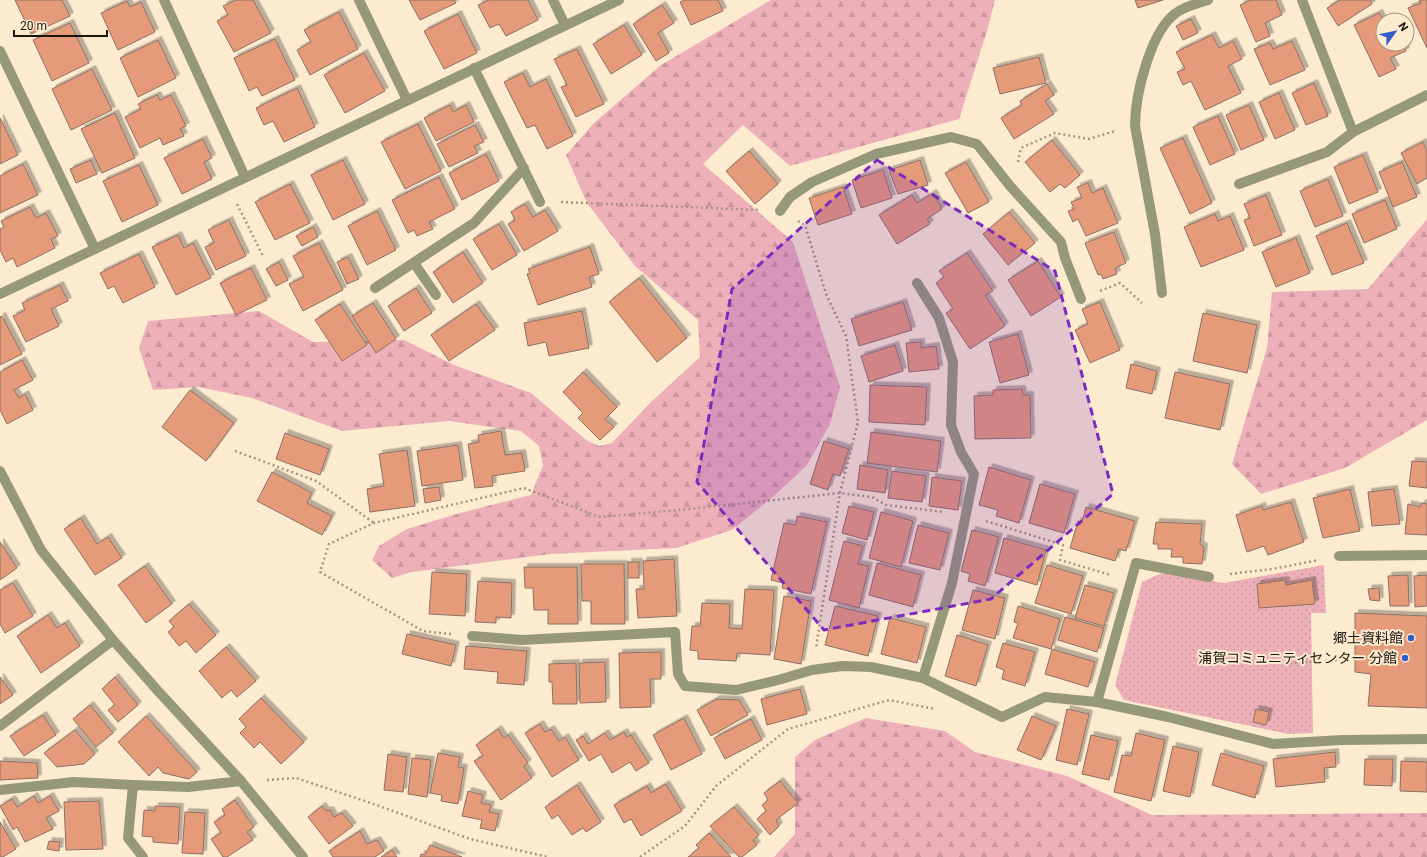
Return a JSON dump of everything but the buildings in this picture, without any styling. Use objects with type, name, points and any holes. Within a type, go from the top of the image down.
[{"type":"street","points":[[164,0],[246,177]]},
{"type":"street","points":[[359,0],[408,100]]},
{"type":"street","points":[[553,0],[565,25]]},
{"type":"street","points":[[0,294],[619,0]]},
{"type":"street","points":[[1162,293],[1155,234],[1135,126],[1135,109],[1145,65],[1163,26],[1178,11],[1208,0]]},
{"type":"street","points":[[1302,0],[1353,132]]},
{"type":"street","points":[[0,51],[95,249]]},
{"type":"street","points":[[474,68],[540,202]]},
{"type":"street","points":[[1239,184],[1327,152],[1353,132],[1427,95]]},
{"type":"street","points":[[780,211],[790,197],[812,182],[876,154],[951,137],[977,144],[1010,186],[1061,242],[1065,258],[1081,299]]},
{"type":"street","points":[[375,288],[474,223],[524,168]]},
{"type":"street","points":[[414,263],[436,296]]},
{"type":"street","points":[[917,283],[939,318],[953,362],[951,425],[961,452],[974,474],[952,583],[923,678]]},
{"type":"street","points":[[0,472],[41,550],[114,640],[158,691],[241,781],[304,857]]},
{"type":"street","points":[[1339,556],[1427,555]]},
{"type":"street","points":[[1097,702],[1136,563],[1209,577]]},
{"type":"street","points":[[472,636],[522,640],[675,632],[678,674],[686,686],[736,690],[812,670],[842,666],[871,667],[923,678],[1002,717],[1045,697],[1097,702],[1168,717],[1273,744],[1342,740],[1427,739]]},
{"type":"street","points":[[0,726],[114,640]]},
{"type":"street","points":[[0,790],[74,782],[188,787],[241,781]]},
{"type":"street","points":[[133,785],[128,838],[143,857]]},
{"type":"path","points":[[1010,186],[1021,148],[1055,133],[1089,140],[1135,126]]},
{"type":"path","points":[[228,186],[263,256]]},
{"type":"path","points":[[540,202],[587,202],[780,211],[805,225],[826,294],[846,336],[858,422],[840,493],[812,670]]},
{"type":"path","points":[[1081,299],[1120,283],[1153,313],[1162,293]]},
{"type":"path","points":[[235,451],[316,481],[374,523]]},
{"type":"path","points":[[472,636],[423,631],[320,572],[329,544],[374,523],[524,488],[600,517],[840,493],[872,497],[886,505],[966,515],[1063,545],[1060,560],[1131,581]]},
{"type":"path","points":[[1209,577],[1272,569],[1339,556]]},
{"type":"path","points":[[1290,663],[1341,660]]},
{"type":"path","points":[[640,857],[685,826],[716,786],[788,729],[889,700],[940,710]]},
{"type":"path","points":[[241,781],[296,778],[470,839],[548,857]]},
{"type":"highlighted area","points":[[877,160],[1055,271],[1113,494],[991,599],[824,630],[697,482],[732,289]]},
{"type":"green space","points":[[771,0],[995,0],[987,31],[959,119],[790,166],[743,125],[703,164],[793,242],[840,387],[830,424],[807,465],[775,495],[732,530],[676,548],[551,554],[412,572],[392,578],[372,560],[379,546],[407,529],[460,513],[531,495],[543,465],[539,446],[521,431],[449,421],[342,431],[252,398],[198,387],[153,390],[139,348],[148,321],[259,311],[313,342],[404,340],[454,365],[531,393],[586,440],[599,446],[612,443],[650,403],[700,357],[698,320],[635,266],[587,203],[566,155],[594,123],[661,65]]},
{"type":"green space","points":[[1427,219],[1427,420],[1345,468],[1261,494],[1232,464],[1267,348],[1272,292],[1368,289]]},
{"type":"green space","points":[[1324,565],[1326,613],[1311,613],[1313,733],[1289,734],[1124,700],[1115,685],[1142,582],[1162,573],[1224,583]]},
{"type":"green space","points":[[866,718],[945,731],[975,752],[1067,776],[1152,815],[1427,813],[1427,857],[774,857],[795,834],[795,757],[815,740]]},
{"type":"place","name":"郷土資料館","points":[[1411,638]]},
{"type":"place","name":"浦賀コミュニティセンター 分館","points":[[1405,658]]}]
